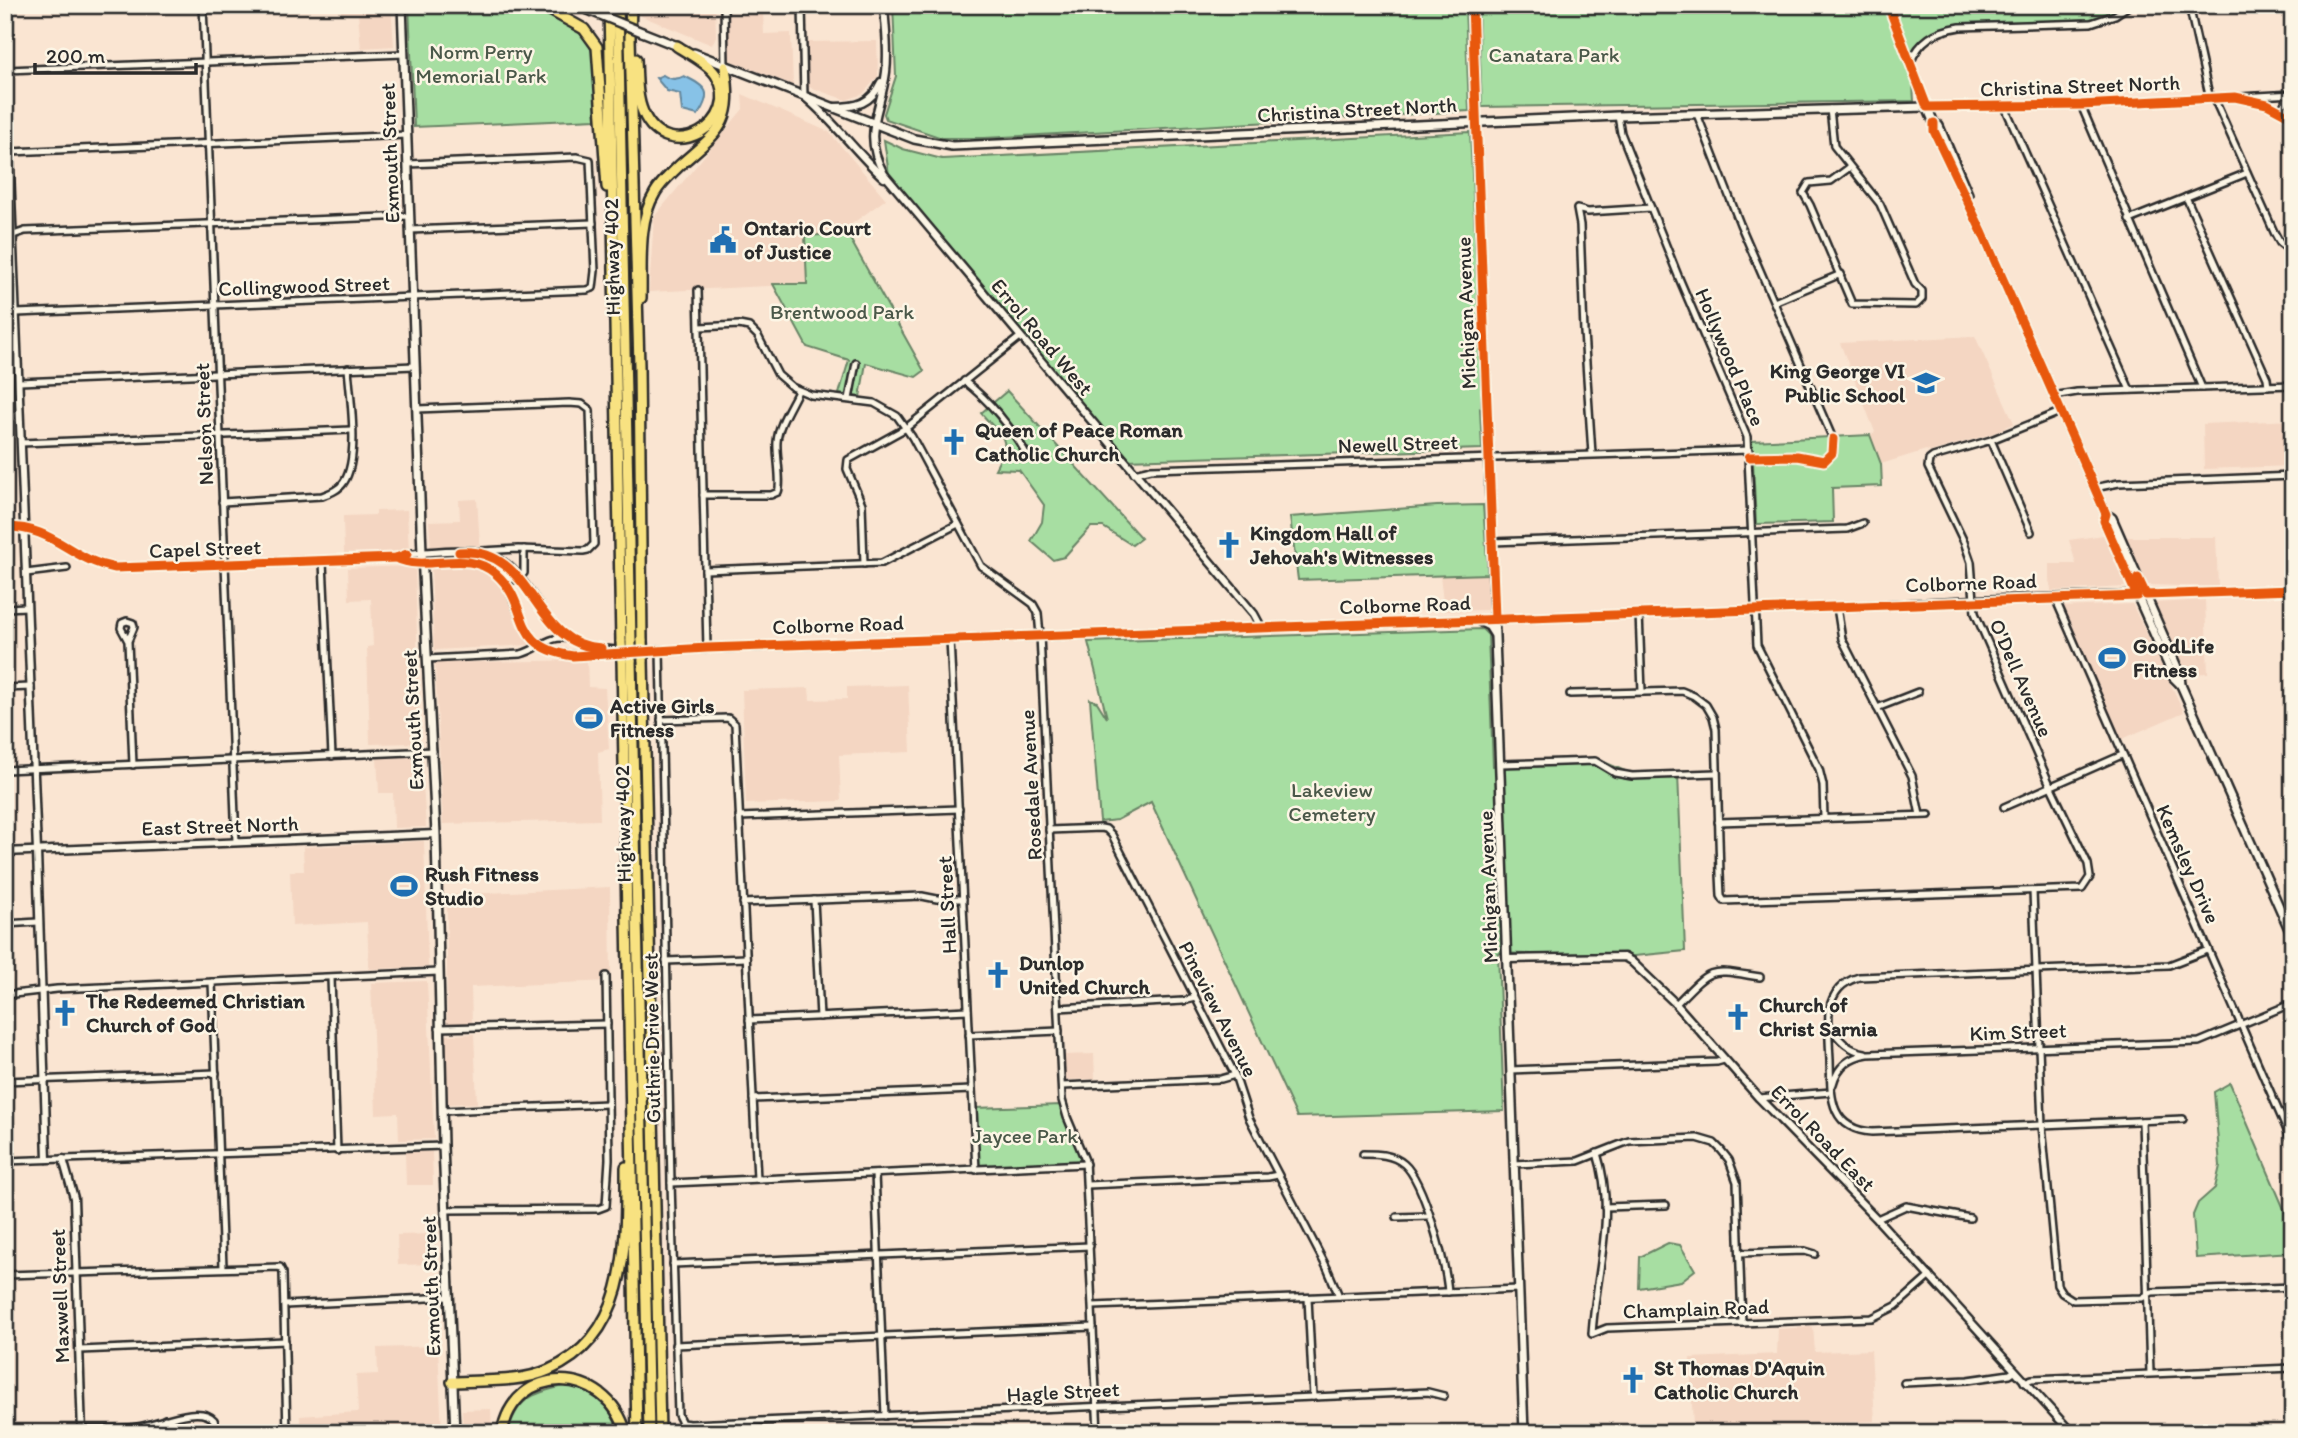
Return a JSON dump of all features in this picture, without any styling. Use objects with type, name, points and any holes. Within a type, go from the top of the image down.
[{"type":"highway","points":[[541,5],[584,29],[595,42],[598,52],[616,398]]},
{"type":"highway","name":"Highway 402","points":[[607,5],[616,398],[634,651],[629,1005],[637,1433]]},
{"type":"highway","points":[[618,5],[649,1433]]},
{"type":"highway","points":[[629,6],[639,366]]},
{"type":"highway","points":[[629,6],[642,110],[657,131],[670,137],[685,138],[698,135],[711,125],[719,111],[721,94],[719,80],[712,70],[677,46]]},
{"type":"highway","name":"Highway 402","points":[[629,6],[634,651],[654,1433]]},
{"type":"highway","points":[[662,1433],[634,651],[639,366],[646,215],[660,186],[712,137],[724,121],[729,92],[725,67]]},
{"type":"highway","points":[[452,1382],[521,1378],[548,1371],[592,1339],[606,1319],[619,1284],[623,1250],[629,1005]]},
{"type":"highway","points":[[502,1433],[509,1411],[520,1397],[535,1387],[561,1380],[583,1384],[603,1394],[617,1410],[626,1433]]},
{"type":"main road","name":"Exmouth Street","points":[[402,5],[427,659],[433,751],[439,1028],[455,1433]]},
{"type":"main road","name":"Christina Street North","points":[[576,5],[725,67],[873,124],[925,142],[970,146],[1476,121],[1927,107]]},
{"type":"main road","name":"Michigan Avenue","points":[[1472,5],[1524,1433]]},
{"type":"main road","points":[[1927,107],[1934,123],[1934,131],[1983,234],[2053,397],[2106,514],[2112,518],[2174,677],[2181,685],[2293,938]]},
{"type":"main road","points":[[1477,620],[1489,625],[1496,638]]},
{"type":"street","name":"Nelson Street","points":[[203,5],[236,842]]},
{"type":"street","points":[[724,5],[725,67]]},
{"type":"street","points":[[802,5],[804,97],[831,120],[891,184]]},
{"type":"street","points":[[873,124],[884,83],[887,59],[884,5]]},
{"type":"street","points":[[1888,5],[1927,107]]},
{"type":"street","points":[[1910,64],[1919,46],[1940,30],[2091,23],[2115,15],[2130,5]]},
{"type":"street","points":[[2189,5],[2208,92],[2217,105],[2274,232],[2280,243],[2293,253]]},
{"type":"street","points":[[5,44],[47,1159]]},
{"type":"street","points":[[7,70],[404,54]]},
{"type":"street","points":[[832,107],[855,107],[872,98],[883,77],[887,59]]},
{"type":"street","points":[[2283,111],[2292,96]]},
{"type":"street","name":"Christina Street North","points":[[1927,107],[2081,105],[2292,96]]},
{"type":"street","points":[[2235,97],[2260,102],[2293,118]]},
{"type":"street","points":[[2081,105],[2202,388]]},
{"type":"street","points":[[2005,107],[2130,390]]},
{"type":"street","points":[[1830,109],[1834,146],[1880,204],[1915,284],[1922,291],[1919,304],[1855,306],[1850,302],[1841,274],[1803,193],[1809,183],[1830,181],[1850,167]]},
{"type":"street","points":[[1697,114],[1715,163],[1833,439]]},
{"type":"street","name":"Hollywood Place","points":[[1618,116],[1621,133],[1651,208],[1746,433],[1758,649],[1820,774],[1824,818]]},
{"type":"street","name":"Errol Road West","points":[[873,124],[875,154],[891,184],[1254,614],[1261,627]]},
{"type":"street","points":[[10,152],[407,135]]},
{"type":"street","points":[[408,163],[577,157],[590,160],[593,223],[410,230]]},
{"type":"street","points":[[2129,220],[2247,173]]},
{"type":"street","points":[[2186,197],[2267,378],[2268,386]]},
{"type":"street","points":[[1592,454],[1577,209],[1588,212],[1651,208]]},
{"type":"street","points":[[5,238],[24,231],[410,216]]},
{"type":"street","name":"Collingwood Street","points":[[16,313],[587,290],[593,288],[595,283],[593,223]]},
{"type":"street","points":[[1774,302],[1841,274]]},
{"type":"street","points":[[698,290],[707,648]]},
{"type":"street","points":[[700,327],[739,325],[752,329],[778,375],[798,391],[777,438],[780,484],[778,492],[771,495],[703,495]]},
{"type":"street","points":[[864,564],[862,504],[847,463],[854,456],[906,428],[1020,337]]},
{"type":"street","points":[[849,399],[856,363]]},
{"type":"street","points":[[19,382],[415,366]]},
{"type":"street","points":[[222,502],[322,496],[336,490],[344,482],[351,465],[348,368]]},
{"type":"street","points":[[964,381],[1014,434],[1027,456]]},
{"type":"street","points":[[2053,397],[2077,392],[2293,385]]},
{"type":"street","name":"Rosedale Avenue","points":[[798,391],[874,403],[897,416],[983,568],[1033,604],[1038,614],[1062,1086],[1065,1114],[1081,1146],[1086,1164],[1098,1433]]},
{"type":"street","name":"Capel Street","points":[[417,409],[569,403],[586,406],[591,415],[592,428],[595,539],[591,547],[583,551],[476,551],[423,558]]},
{"type":"street","points":[[2031,532],[1990,440],[2060,412]]},
{"type":"street","points":[[21,443],[351,430]]},
{"type":"street","name":"O'Dell Avenue","points":[[1990,440],[1933,457],[1928,463],[1934,482],[1972,562],[1975,613],[2051,787],[2088,864],[2090,877],[2086,886],[2074,891],[2033,891]]},
{"type":"street","name":"Newell Street","points":[[1134,473],[1151,469],[1749,450]]},
{"type":"street","points":[[2094,488],[2119,483],[2293,476]]},
{"type":"street","points":[[1492,542],[1847,529],[1863,523]]},
{"type":"street","points":[[705,570],[864,564],[890,560],[958,524]]},
{"type":"street","name":"Capel Street","points":[[5,527],[38,531],[96,565],[136,569],[396,558],[406,554],[495,566],[513,580],[520,578]]},
{"type":"street","points":[[520,578],[524,573],[524,549]]},
{"type":"street","name":"Capel Street","points":[[476,551],[499,559],[520,578],[550,622],[572,640]]},
{"type":"street","points":[[323,562],[332,756]]},
{"type":"street","points":[[471,562],[491,570],[506,585],[524,629],[540,645]]},
{"type":"street","points":[[26,573],[67,568]]},
{"type":"street","name":"Colborne Road","points":[[540,645],[554,652],[573,656],[634,651],[1040,635],[2293,590]]},
{"type":"street","name":"Kemsley Drive","points":[[2054,598],[2293,1144]]},
{"type":"street","points":[[5,608],[27,607]]},
{"type":"street","points":[[1837,607],[1842,639],[1912,776],[1920,815]]},
{"type":"street","points":[[1639,613],[1642,692]]},
{"type":"street","name":"Colborne Road","points":[[427,659],[522,654],[552,638],[572,640],[592,648],[634,651]]},
{"type":"street","name":"Hall Street","points":[[950,639],[976,1170]]},
{"type":"street","points":[[128,641],[133,765]]},
{"type":"street","points":[[522,654],[540,649],[554,652]]},
{"type":"street","name":"Guthrie Drive West","points":[[660,650],[675,1345],[678,1415],[682,1423]]},
{"type":"street","points":[[5,688],[31,687]]},
{"type":"street","points":[[1570,694],[1682,691],[1706,705],[1715,723],[1721,896],[1724,901],[2033,891],[2042,1125],[2057,1285],[2062,1293],[2073,1300],[2083,1301],[2142,1298],[2147,1294],[2293,1287]]},
{"type":"street","points":[[1877,708],[1918,692]]},
{"type":"street","points":[[661,720],[728,718],[735,724],[757,1179]]},
{"type":"street","points":[[5,769],[433,751]]},
{"type":"street","points":[[2004,807],[2122,755]]},
{"type":"street","points":[[1501,764],[1595,761],[1615,773],[1632,776],[1717,773]]},
{"type":"street","points":[[739,817],[959,809]]},
{"type":"street","points":[[1718,822],[1929,815]]},
{"type":"street","name":"Pineview Avenue","points":[[1049,831],[1101,828],[1110,831],[1235,1075],[1248,1118],[1339,1296]]},
{"type":"street","name":"East Street North","points":[[5,852],[436,834]]},
{"type":"street","points":[[743,903],[922,896],[937,900],[963,899]]},
{"type":"street","points":[[814,900],[820,1017]]},
{"type":"street","points":[[5,924],[38,922]]},
{"type":"street","points":[[2183,1119],[1864,1131],[1848,1125],[1837,1115],[1831,1092],[1830,1004],[1837,990],[1859,977],[2169,965],[2208,950]]},
{"type":"street","name":"Errol Road East","points":[[1508,960],[1624,957],[1676,1004],[1759,1098],[1877,1219],[2072,1433]]},
{"type":"street","points":[[666,961],[746,958]]},
{"type":"street","points":[[1676,1004],[1708,973],[1722,971],[1760,977]]},
{"type":"street","points":[[5,995],[57,989],[439,972]]},
{"type":"street","points":[[446,1210],[597,1209],[606,1206],[609,1176],[606,976]]},
{"type":"street","points":[[331,978],[337,1151]]},
{"type":"street","points":[[212,982],[223,1267]]},
{"type":"street","points":[[1058,1008],[1183,1001],[1195,998]]},
{"type":"street","name":"Kim Street","points":[[1831,1092],[1835,1076],[1844,1064],[1868,1054],[2199,1042],[2293,1003]]},
{"type":"street","points":[[749,1020],[968,1010]]},
{"type":"street","points":[[1829,1019],[1841,1041],[1855,1051],[1868,1054]]},
{"type":"street","points":[[439,1028],[607,1024]]},
{"type":"street","points":[[969,1035],[1059,1031]]},
{"type":"street","points":[[1510,1070],[1724,1060]]},
{"type":"street","points":[[5,1081],[216,1073]]},
{"type":"street","points":[[1062,1086],[1222,1079],[1235,1075]]},
{"type":"street","points":[[753,1099],[972,1090]]},
{"type":"street","points":[[1759,1098],[1831,1092]]},
{"type":"street","points":[[442,1111],[608,1104]]},
{"type":"street","points":[[2142,1121],[2150,1373]]},
{"type":"street","points":[[1514,1164],[1568,1163],[1629,1141],[1697,1138],[1714,1143],[1729,1160],[1737,1182],[1742,1323]]},
{"type":"street","points":[[5,1161],[443,1146]]},
{"type":"street","name":"Champlain Road","points":[[1597,1153],[1604,1176],[1606,1238],[1592,1334],[1607,1328],[1872,1318],[1896,1306],[1930,1276]]},
{"type":"street","points":[[1363,1154],[1389,1155],[1403,1163],[1415,1176],[1445,1265],[1448,1292]]},
{"type":"street","name":"Maxwell Street","points":[[63,1159],[74,1198],[82,1431]]},
{"type":"street","points":[[671,1183],[1086,1164]]},
{"type":"street","points":[[875,1174],[885,1416]]},
{"type":"street","points":[[1087,1185],[1278,1175]]},
{"type":"street","points":[[1605,1207],[1666,1205]]},
{"type":"street","points":[[1877,1219],[1906,1206],[1969,1218]]},
{"type":"street","points":[[1396,1217],[1429,1216]]},
{"type":"street","points":[[673,1264],[1090,1246]]},
{"type":"street","points":[[1740,1253],[1805,1251],[1815,1254]]},
{"type":"street","points":[[5,1275],[280,1266],[283,1273],[287,1433]]},
{"type":"street","points":[[1093,1306],[1519,1289]]},
{"type":"street","points":[[284,1305],[449,1297]]},
{"type":"street","points":[[1308,1298],[1313,1397]]},
{"type":"street","points":[[675,1345],[1093,1327]]},
{"type":"street","points":[[80,1350],[285,1341]]},
{"type":"street","points":[[2024,1382],[2032,1378],[2293,1368]]},
{"type":"street","points":[[1905,1383],[1968,1380],[2010,1374],[2014,1371]]},
{"type":"street","name":"Hagle Street","points":[[682,1423],[1428,1392],[1444,1396]]},
{"type":"street","points":[[82,1431],[141,1427],[176,1416],[209,1415],[215,1420],[218,1433]]},
{"type":"street","points":[[165,1419],[167,1433]]},
{"type":"shaded area","points":[[341,5],[391,5],[394,46],[361,48],[358,14],[341,13]]},
{"type":"shaded area","points":[[639,5],[715,5],[716,36],[712,45],[639,15]]},
{"type":"shaded area","points":[[763,13],[764,34],[791,33],[793,85],[729,60],[727,15]]},
{"type":"shaded area","points":[[877,41],[878,76],[863,94],[846,100],[806,86],[806,42]]},
{"type":"shaded area","points":[[742,94],[829,132],[886,199],[838,234],[808,284],[649,292],[654,217],[743,109]]},
{"type":"shaded area","name":"King George VI Public School","points":[[1975,336],[2014,423],[1994,433],[1881,464],[1870,435],[1875,432],[1840,343]]},
{"type":"shaded area","points":[[2293,420],[2293,466],[2204,469],[2203,424]]},
{"type":"shaded area","points":[[477,499],[480,545],[431,548],[429,521],[460,520],[459,500]]},
{"type":"shaded area","points":[[407,510],[409,551],[344,553],[343,516]]},
{"type":"shaded area","points":[[2104,535],[2125,587],[2051,591],[2049,564],[2076,564],[2069,540]]},
{"type":"shaded area","points":[[2126,537],[2216,537],[2218,587],[2148,585]]},
{"type":"shaded area","points":[[443,564],[477,568],[498,583],[508,599],[517,627],[530,645],[434,650],[431,568]]},
{"type":"shaded area","points":[[415,566],[420,743],[370,744],[367,647],[373,646],[371,599],[349,600],[348,568]]},
{"type":"shaded area","points":[[1488,574],[1487,610],[1444,611],[1440,575]]},
{"type":"shaded area","points":[[2205,600],[2208,673],[2187,674],[2155,603]]},
{"type":"shaded area","points":[[2132,604],[2184,712],[2120,740],[2063,607]]},
{"type":"shaded area","points":[[587,660],[588,687],[605,688],[609,749],[598,752],[600,820],[443,824],[435,663]]},
{"type":"shaded area","points":[[908,685],[911,752],[839,755],[841,801],[746,804],[742,690],[809,688],[810,700],[847,699],[847,687]]},
{"type":"shaded area","points":[[421,757],[426,827],[394,828],[393,793],[379,793],[377,758]]},
{"type":"shaded area","points":[[424,841],[428,967],[369,969],[367,922],[292,926],[290,871],[304,871],[303,847]]},
{"type":"shaded area","points":[[610,887],[611,981],[471,987],[472,1023],[447,1024],[447,895]]},
{"type":"shaded area","points":[[427,981],[434,1139],[399,1140],[398,1113],[376,1114],[371,983]]},
{"type":"shaded area","points":[[474,1034],[477,1103],[448,1104],[445,1035]]},
{"type":"shaded area","points":[[1094,1054],[1095,1079],[1065,1080],[1064,1055]]},
{"type":"shaded area","points":[[405,1152],[432,1152],[433,1185],[406,1185]]},
{"type":"shaded area","points":[[435,1234],[436,1264],[398,1265],[397,1235]]},
{"type":"shaded area","points":[[1813,1327],[1815,1352],[1871,1350],[1875,1421],[1693,1427],[1690,1358],[1777,1354],[1778,1329]]},
{"type":"shaded area","points":[[438,1346],[442,1433],[301,1433],[300,1416],[358,1412],[356,1375],[378,1374],[377,1348]]},
{"type":"shaded area","points":[[491,1409],[492,1433],[463,1433],[462,1410]]},
{"type":"green space","name":"Norm Perry Memorial Park","points":[[409,5],[530,5],[575,28],[589,43],[594,58],[596,119],[414,127]]},
{"type":"green space","points":[[893,5],[1465,5],[1469,111],[984,138],[942,138],[886,119],[884,114],[896,76]]},
{"type":"green space","name":"Canatara Park","points":[[1478,5],[2130,5],[2102,18],[1960,28],[1932,37],[1918,52],[1915,61],[1914,101],[1482,107]]},
{"type":"green space","points":[[1470,132],[1483,411],[1480,409],[1482,449],[1125,460],[889,175],[884,140],[903,149],[942,159]]},
{"type":"green space","name":"Brentwood Park","points":[[844,228],[924,371],[916,377],[866,363],[860,397],[839,394],[849,360],[807,347],[773,284],[807,284],[805,236],[838,234]]},
{"type":"green space","points":[[1007,391],[1141,538],[1132,545],[1103,527],[1091,527],[1064,557],[1053,560],[1031,541],[1042,522],[1044,505],[1019,470],[995,469],[1004,450],[1003,438],[981,413]]},
{"type":"green space","points":[[1870,435],[1881,464],[1882,486],[1832,488],[1833,522],[1756,524],[1752,441]]},
{"type":"green space","points":[[1483,505],[1488,574],[1298,580],[1290,517]]},
{"type":"green space","name":"Lakeview Cemetery","points":[[1482,629],[1488,635],[1493,766],[1582,761],[1604,762],[1632,774],[1678,773],[1685,951],[1624,957],[1498,953],[1504,1111],[1297,1117],[1151,802],[1117,820],[1100,822],[1090,699],[1097,702],[1107,718],[1088,642]]},
{"type":"green space","points":[[2230,1083],[2293,1230],[2293,1252],[2196,1258],[2193,1215],[2198,1203],[2215,1188],[2220,1166],[2214,1092]]},
{"type":"green space","name":"Jaycee Park","points":[[1062,1105],[1084,1163],[978,1169],[975,1108]]},
{"type":"green space","points":[[1668,1243],[1680,1245],[1695,1270],[1681,1281],[1639,1288],[1640,1257]]},
{"type":"green space","points":[[564,1386],[594,1394],[606,1405],[621,1433],[508,1433],[516,1412],[527,1399]]},
{"type":"water","points":[[663,75],[674,79],[684,76],[702,87],[706,95],[698,115],[682,111],[680,94],[667,91],[656,78]]},
{"type":"cycle path","points":[[1472,5],[1495,619]]},
{"type":"cycle path","points":[[1888,5],[1927,107],[2081,105],[2235,97],[2267,104],[2293,118]]},
{"type":"cycle path","points":[[396,558],[408,562],[460,561],[485,566],[507,586],[530,634],[539,644],[573,656],[707,648],[2137,596],[2104,521],[2106,514],[1983,234],[1934,131],[1934,123]]},
{"type":"cycle path","points":[[1749,457],[1797,456],[1824,461],[1832,453],[1833,439]]},
{"type":"cycle path","points":[[5,527],[37,532],[86,558],[115,568],[396,558],[407,554]]},
{"type":"cycle path","points":[[459,552],[484,554],[504,564],[560,631],[578,643],[601,648]]},
{"type":"cycle path","points":[[2138,578],[2146,595],[2293,590]]},
{"type":"place","name":"Ontario Court of Justice","points":[[723,240]]},
{"type":"place","name":"King George VI Public School","points":[[1926,383]]},
{"type":"place","name":"Queen of Peace Roman Catholic Church","points":[[954,442]]},
{"type":"place","name":"Kingdom Hall of Jehovah's Witnesses","points":[[1229,545]]},
{"type":"place","name":"GoodLife Fitness","points":[[2112,658]]},
{"type":"place","name":"Active Girls Fitness","points":[[589,718]]},
{"type":"place","name":"Rush Fitness Studio","points":[[404,886]]},
{"type":"place","name":"Dunlop United Church","points":[[998,975]]},
{"type":"place","name":"The Redeemed Christian Church of God","points":[[65,1013]]},
{"type":"place","name":"Church of Christ Sarnia","points":[[1738,1017]]},
{"type":"place","name":"St Thomas D'Aquin Catholic Church","points":[[1633,1380]]}]
